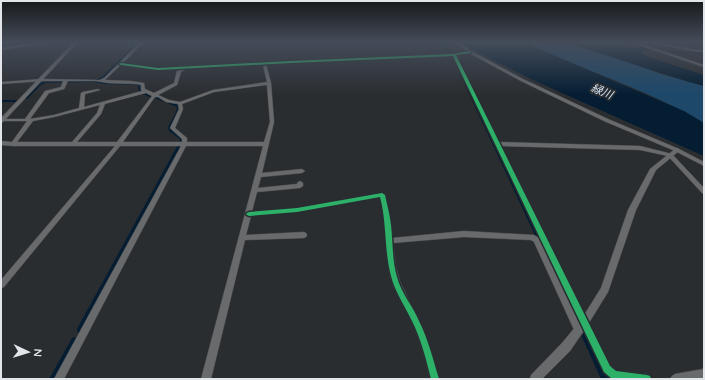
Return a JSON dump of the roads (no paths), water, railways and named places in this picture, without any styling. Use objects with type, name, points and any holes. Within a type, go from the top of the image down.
[{"type":"street","points":[[1,120],[42,80],[60,60]]},
{"type":"street","points":[[99,81],[104,79],[125,60]]},
{"type":"street","points":[[121,64],[157,69],[341,60]]},
{"type":"street","points":[[455,60],[498,144],[581,326]]},
{"type":"street","points":[[485,60],[559,98],[674,153],[704,164]]},
{"type":"street","points":[[684,60],[704,66]]},
{"type":"street","points":[[206,379],[272,122],[269,83],[264,63]]},
{"type":"street","points":[[1,286],[119,144],[154,95],[176,84],[179,71],[182,69],[199,67]]},
{"type":"street","points":[[1,83],[42,80],[99,81],[143,84],[143,92]]},
{"type":"street","points":[[13,144],[47,92],[63,88],[65,81]]},
{"type":"street","points":[[1,120],[28,120],[81,109],[143,92],[159,96],[168,101],[180,103],[213,91],[269,83]]},
{"type":"street","points":[[81,109],[83,93],[96,91]]},
{"type":"street","points":[[73,144],[99,113],[103,103]]},
{"type":"street","points":[[60,379],[185,140],[172,128],[181,108],[180,103]]},
{"type":"street","points":[[1,143],[267,144]]},
{"type":"street","points":[[498,144],[640,148],[674,153],[704,192]]},
{"type":"street","points":[[535,379],[566,347],[605,289],[632,210],[642,190],[653,169],[674,153]]},
{"type":"street","points":[[258,175],[302,171]]},
{"type":"street","points":[[254,190],[300,186],[300,182]]},
{"type":"street","points":[[249,214],[298,210],[382,195],[385,204],[390,241],[390,257],[396,283],[423,337],[435,379]]},
{"type":"street","points":[[390,241],[464,234],[532,237],[537,240],[581,326],[607,369],[614,375],[647,379]]},
{"type":"street","points":[[242,238],[304,235]]},
{"type":"street","points":[[675,379],[704,374]]},
{"type":"water","name":"緑川","points":[[492,60],[564,60],[684,111],[704,123],[704,156],[535,81]]},
{"type":"water","points":[[619,60],[657,60],[704,75],[704,86]]},
{"type":"waterway","points":[[96,81],[103,78],[121,60]]},
{"type":"waterway","points":[[454,60],[577,317]]},
{"type":"waterway","points":[[26,98],[39,85],[45,82],[94,81],[103,83],[138,84],[140,85],[140,91],[151,96]]},
{"type":"waterway","points":[[81,330],[182,141],[182,139],[171,130],[170,127],[178,112],[179,106],[156,97]]},
{"type":"waterway","points":[[1,101],[18,101]]},
{"type":"waterway","points":[[586,337],[605,379]]},
{"type":"waterway","points":[[53,379],[75,341]]}]
